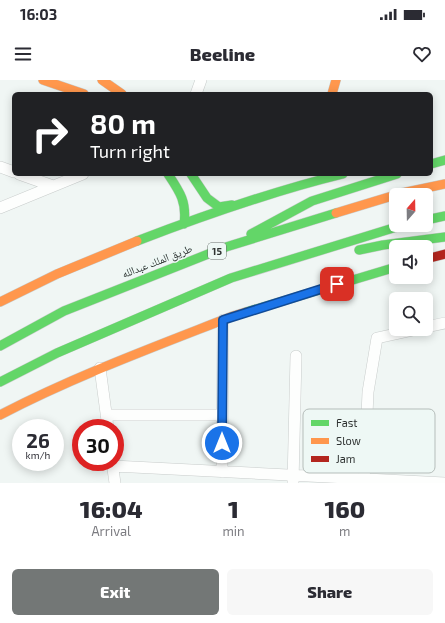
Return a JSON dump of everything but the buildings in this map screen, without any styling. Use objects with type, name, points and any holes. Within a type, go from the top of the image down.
[{"type":"main road","points":[[43,80],[78,92]]},
{"type":"main road","points":[[102,80],[119,92]]},
{"type":"main road","points":[[333,92],[336,80]]},
{"type":"main road","points":[[433,163],[445,160]]},
{"type":"main road","points":[[169,176],[180,192],[186,207],[184,224]]},
{"type":"main road","points":[[192,176],[207,198],[218,207],[238,205]]},
{"type":"main road","points":[[0,302],[20,291],[118,249],[308,178],[326,176]]},
{"type":"main road","points":[[226,247],[312,201],[391,176]]},
{"type":"main road","name":"طريق الملك عبدالله","points":[[0,346],[64,311],[226,247],[402,193],[445,184]]},
{"type":"main road","points":[[433,219],[445,216]]},
{"type":"main road","points":[[0,382],[57,353],[231,278],[389,229]]},
{"type":"main road","points":[[231,278],[383,245],[445,237]]},
{"type":"main road","points":[[433,257],[445,254]]},
{"type":"main road","points":[[0,415],[37,396],[100,368],[223,320],[389,269]]},
{"type":"main road","points":[[0,335],[64,311]]},
{"type":"main road","points":[[0,392],[57,353]]},
{"type":"street","points":[[197,92],[201,80]]},
{"type":"street","points":[[0,167],[12,171]]},
{"type":"street","points":[[25,176],[53,186]]},
{"type":"street","points":[[0,208],[78,176]]},
{"type":"street","points":[[218,483],[220,472],[222,415],[223,320]]},
{"type":"street","points":[[433,326],[445,323]]},
{"type":"street","points":[[367,409],[368,392],[377,338],[389,335]]},
{"type":"street","points":[[293,479],[296,356]]},
{"type":"street","points":[[100,368],[107,419]]},
{"type":"street","points":[[106,415],[222,415]]},
{"type":"street","points":[[124,465],[293,479],[445,483]]},
{"type":"street","points":[[114,471],[115,483]]},
{"type":"traffic: fast","points":[[433,163],[445,160]]},
{"type":"traffic: fast","points":[[169,176],[182,198],[185,216],[184,224]]},
{"type":"traffic: fast","points":[[192,176],[207,198],[219,207],[232,205]]},
{"type":"traffic: fast","points":[[137,241],[239,204],[336,176]]},
{"type":"traffic: fast","points":[[251,234],[312,201],[391,176]]},
{"type":"traffic: fast","points":[[0,346],[64,311],[226,247],[336,213]]},
{"type":"traffic: fast","points":[[433,219],[445,216]]},
{"type":"traffic: fast","points":[[0,382],[57,353],[231,278],[389,229]]},
{"type":"traffic: fast","points":[[359,250],[383,245],[445,237]]},
{"type":"traffic: fast","points":[[246,312],[389,269]]},
{"type":"traffic: slow","points":[[43,80],[78,92]]},
{"type":"traffic: slow","points":[[102,80],[119,92]]},
{"type":"traffic: slow","points":[[333,92],[336,80]]},
{"type":"traffic: slow","points":[[336,213],[402,193],[445,184]]},
{"type":"traffic: slow","points":[[0,302],[57,274],[137,241]]},
{"type":"traffic: slow","points":[[0,415],[57,387],[115,362],[246,312]]},
{"type":"traffic: jam","points":[[433,257],[445,254]]},
{"type":"route","points":[[222,443],[223,320],[337,284]]}]
